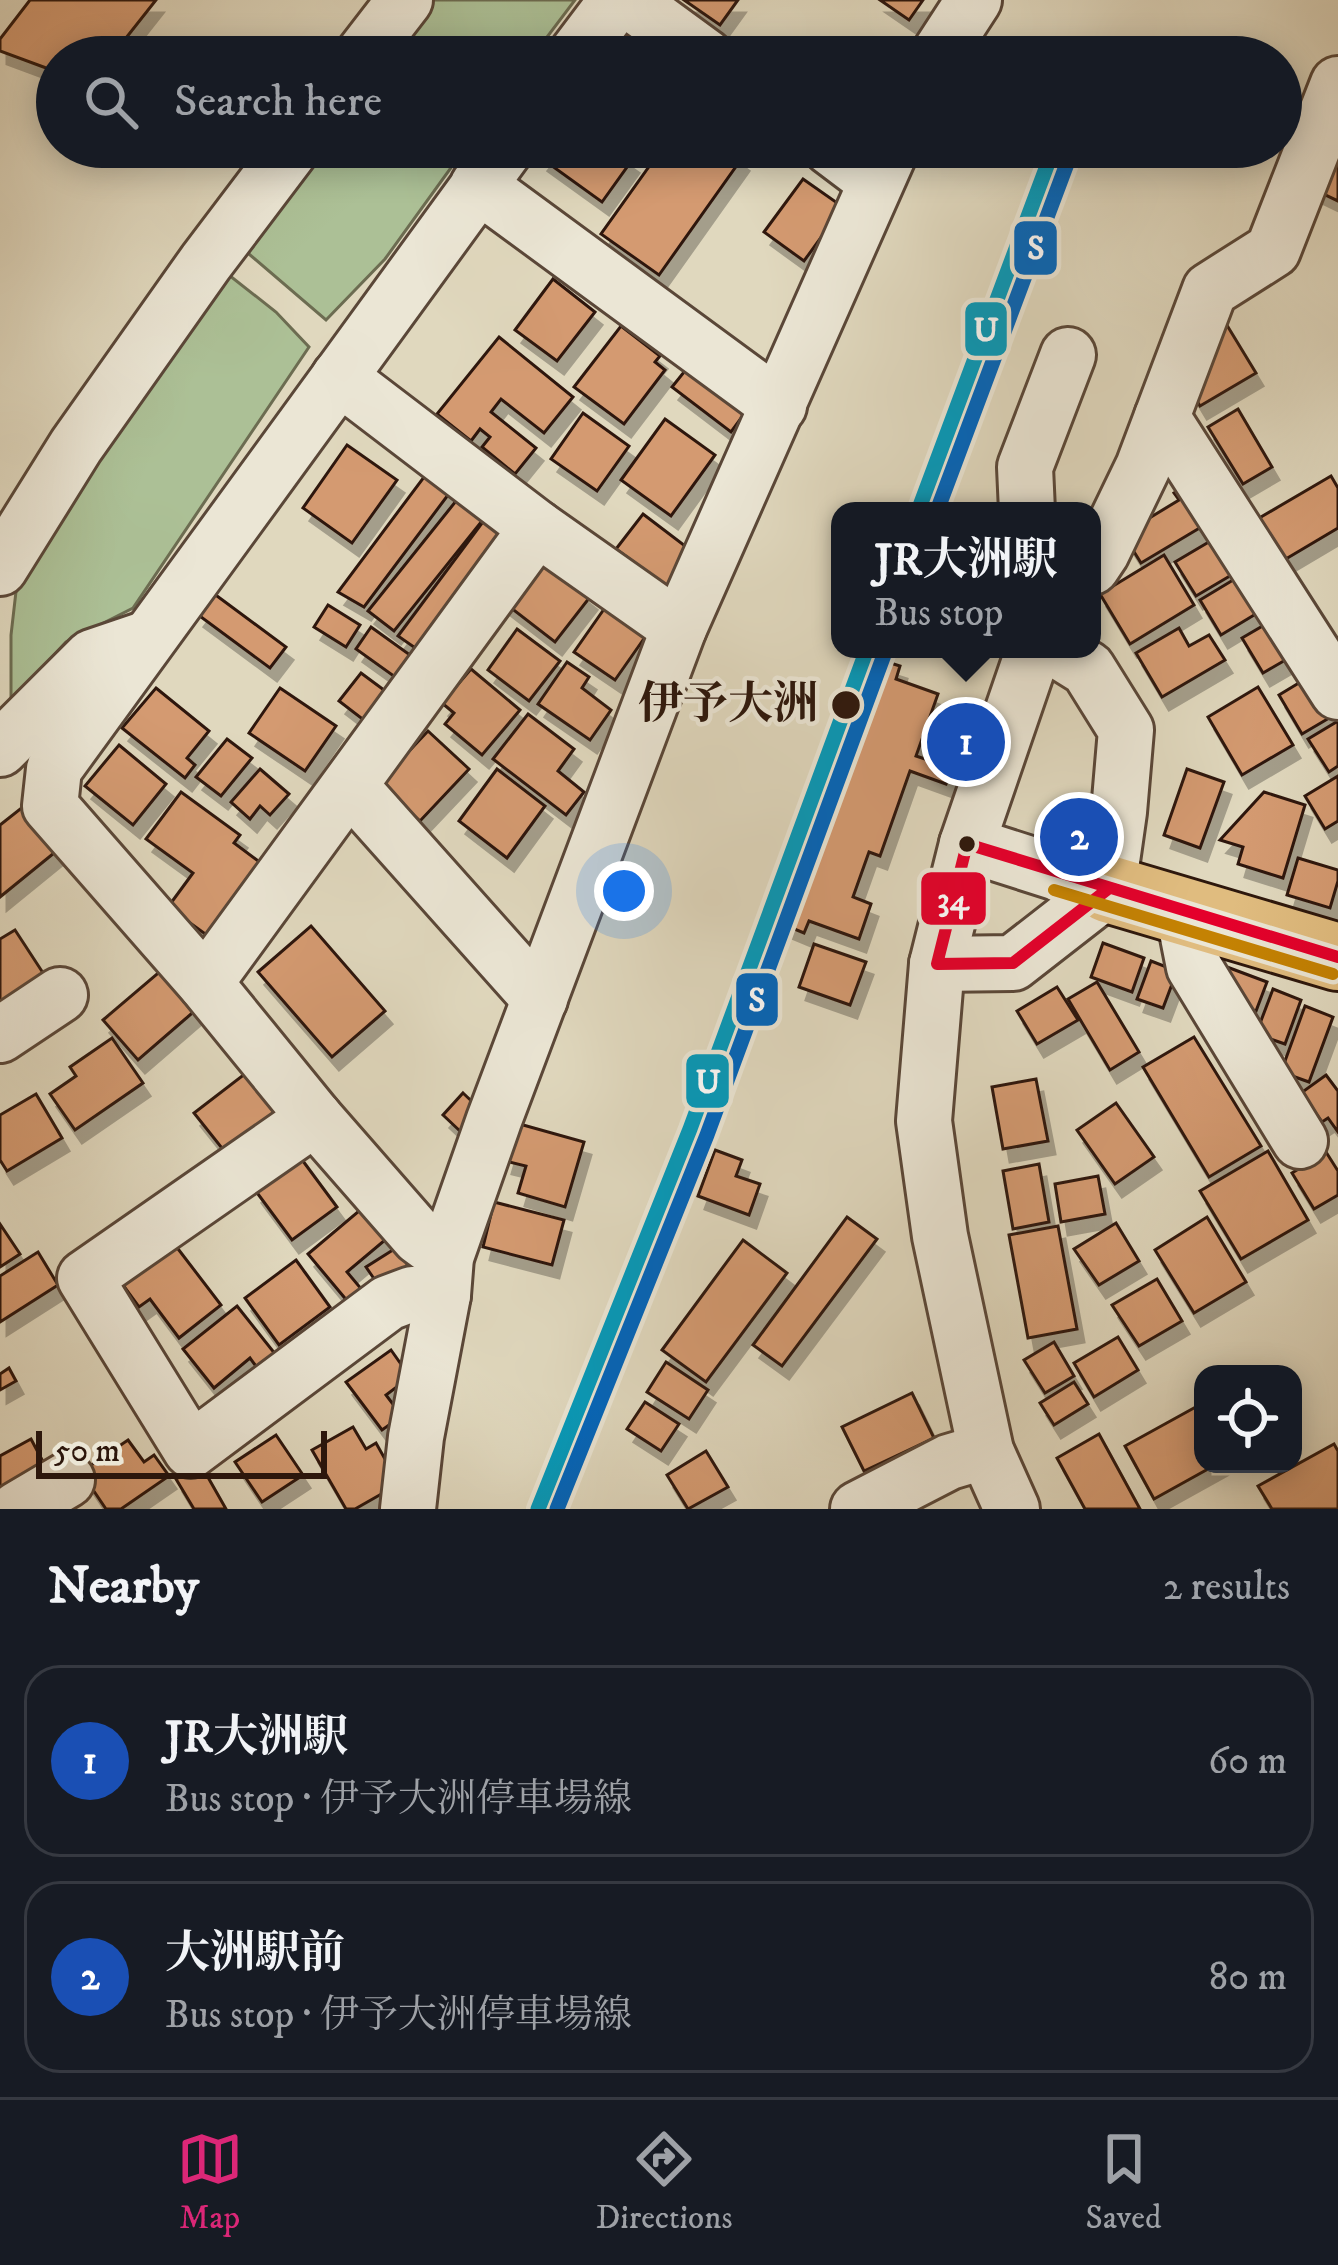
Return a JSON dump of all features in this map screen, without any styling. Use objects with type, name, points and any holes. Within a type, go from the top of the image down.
[{"type":"main road","points":[[1108,889],[1338,957]]},
{"type":"street","points":[[378,36],[405,0]]},
{"type":"street","points":[[590,36],[617,0]]},
{"type":"street","points":[[628,0],[677,36]]},
{"type":"street","points":[[951,36],[974,0]]},
{"type":"street","points":[[1101,554],[1143,467],[1210,290],[1273,250],[1338,84]]},
{"type":"street","points":[[0,568],[76,446],[277,168]]},
{"type":"street","points":[[445,1276],[419,1237],[50,806],[54,770],[491,168]]},
{"type":"street","points":[[494,168],[779,406]]},
{"type":"street","points":[[408,1509],[445,1276],[494,1120],[679,628],[882,168]]},
{"type":"street","points":[[1027,502],[1025,466],[1068,355]]},
{"type":"street","points":[[339,377],[537,528],[679,628]]},
{"type":"street","points":[[1162,417],[1338,692]]},
{"type":"street","points":[[205,983],[537,528]]},
{"type":"street","points":[[0,749],[92,657],[150,637]]},
{"type":"street","points":[[1012,1509],[986,1450],[940,1236],[924,1121],[938,964],[967,844],[1031,658]]},
{"type":"street","points":[[938,964],[1013,963],[1108,889],[1126,730],[1088,669],[1070,658]]},
{"type":"street","points":[[350,786],[540,999]]},
{"type":"street","points":[[967,844],[1108,889]]},
{"type":"street","points":[[1183,911],[1194,967],[1300,1141]]},
{"type":"street","points":[[0,1035],[61,995]]},
{"type":"street","points":[[315,1118],[86,1278],[191,1450],[388,1303],[445,1276]]},
{"type":"street","points":[[858,1509],[949,1462],[986,1450]]},
{"type":"street","points":[[18,1509],[67,1480]]},
{"type":"green space","points":[[423,0],[575,0],[548,36],[396,36]]},
{"type":"green space","points":[[296,168],[451,168],[385,259],[326,320],[237,247]]},
{"type":"green space","points":[[220,268],[276,312],[309,347],[133,608],[66,642],[11,702],[11,635],[18,574]]},
{"type":"building","points":[[30,0],[156,0],[128,36],[36,36],[36,64],[0,51],[0,39]]},
{"type":"building","points":[[684,0],[738,0],[720,25]]},
{"type":"building","points":[[880,0],[923,0],[909,20]]},
{"type":"building","points":[[1338,129],[1338,201],[1311,188]]},
{"type":"building","points":[[555,168],[626,168],[602,202]]},
{"type":"building","points":[[648,168],[735,168],[659,275],[601,234]]},
{"type":"building","points":[[803,179],[843,207],[804,261],[764,232]]},
{"type":"building","points":[[553,279],[595,312],[557,361],[515,330]]},
{"type":"building","points":[[1225,322],[1256,373],[1200,406],[1182,376]]},
{"type":"building","points":[[621,326],[660,356],[655,362],[665,370],[624,424],[574,387]]},
{"type":"building","points":[[499,337],[573,397],[544,433],[501,399],[491,412],[536,448],[515,474],[482,447],[490,437],[480,429],[471,441],[437,414]]},
{"type":"building","points":[[692,362],[750,406],[731,432],[672,387]]},
{"type":"building","points":[[1238,409],[1272,467],[1243,484],[1208,427]]},
{"type":"building","points":[[583,413],[629,446],[597,491],[551,459]]},
{"type":"building","points":[[665,419],[715,455],[671,516],[621,480]]},
{"type":"building","points":[[347,445],[397,480],[352,543],[303,508]]},
{"type":"building","points":[[427,473],[451,491],[364,607],[338,592]]},
{"type":"building","points":[[1331,476],[1338,488],[1338,528],[1274,566],[1249,524]]},
{"type":"building","points":[[1196,480],[1218,517],[1141,563],[1123,534],[1179,500],[1174,493]]},
{"type":"building","points":[[460,496],[486,516],[394,631],[368,611]]},
{"type":"building","points":[[643,514],[693,552],[667,587],[616,549]]},
{"type":"building","points":[[485,519],[508,536],[421,652],[398,636]]},
{"type":"building","points":[[1224,533],[1245,567],[1196,596],[1175,562]]},
{"type":"building","points":[[1164,555],[1194,605],[1130,644],[1101,593]]},
{"type":"building","points":[[538,556],[590,597],[555,642],[502,601]]},
{"type":"building","points":[[1248,571],[1269,606],[1221,635],[1200,600]]},
{"type":"building","points":[[213,593],[286,647],[270,668],[197,614]]},
{"type":"building","points":[[609,602],[650,630],[615,680],[574,652]]},
{"type":"building","points":[[328,605],[360,625],[346,647],[314,627]]},
{"type":"building","points":[[1273,620],[1294,655],[1263,673],[1242,638]]},
{"type":"building","points":[[371,627],[417,660],[402,682],[356,649]]},
{"type":"building","points":[[1179,628],[1189,646],[1209,635],[1225,660],[1162,697],[1136,653]]},
{"type":"building","points":[[517,629],[560,661],[529,701],[488,670]]},
{"type":"building","points":[[878,659],[900,666],[896,679],[938,694],[916,756],[937,763],[959,703],[974,708],[946,784],[910,771],[880,856],[869,852],[853,897],[871,904],[859,939],[809,921],[804,933],[782,924]]},
{"type":"building","points":[[567,662],[589,677],[582,688],[611,710],[590,740],[538,704]]},
{"type":"building","points":[[471,669],[520,710],[482,755],[445,724],[454,713],[442,703]]},
{"type":"building","points":[[361,673],[388,693],[365,721],[339,701]]},
{"type":"building","points":[[1312,675],[1336,714],[1302,734],[1279,695]]},
{"type":"building","points":[[1258,687],[1293,745],[1242,775],[1208,717]]},
{"type":"building","points":[[156,688],[209,731],[187,758],[195,765],[185,778],[122,728]]},
{"type":"building","points":[[280,688],[336,726],[305,771],[249,733]]},
{"type":"building","points":[[528,714],[574,749],[558,771],[584,792],[566,815],[493,759]]},
{"type":"building","points":[[1338,721],[1338,766],[1329,772],[1308,739]]},
{"type":"building","points":[[428,731],[469,769],[420,821],[379,783]]},
{"type":"building","points":[[227,739],[252,758],[221,796],[196,777]]},
{"type":"building","points":[[119,745],[166,784],[133,825],[85,786]]},
{"type":"building","points":[[260,769],[289,794],[270,815],[260,806],[250,819],[231,802]]},
{"type":"building","points":[[497,769],[545,806],[507,858],[459,821]]},
{"type":"building","points":[[1187,769],[1224,782],[1200,848],[1164,835]]},
{"type":"building","points":[[1338,776],[1338,821],[1325,829],[1305,796]]},
{"type":"building","points":[[181,792],[240,835],[234,843],[261,863],[208,936],[168,907],[193,873],[146,839]]},
{"type":"building","points":[[1264,792],[1305,805],[1283,878],[1238,864],[1243,847],[1220,840]]},
{"type":"building","points":[[24,806],[59,849],[0,897],[0,825]]},
{"type":"building","points":[[1298,858],[1338,870],[1330,908],[1287,895]]},
{"type":"building","points":[[311,926],[385,1011],[332,1057],[258,972]]},
{"type":"building","points":[[15,930],[47,979],[0,1010],[0,939]]},
{"type":"building","points":[[1103,943],[1144,958],[1132,992],[1091,977]]},
{"type":"building","points":[[814,944],[866,962],[850,1005],[799,987]]},
{"type":"building","points":[[1151,961],[1177,971],[1163,1008],[1137,999]]},
{"type":"building","points":[[1227,967],[1267,982],[1256,1011],[1235,1004],[1221,984]]},
{"type":"building","points":[[164,968],[198,1008],[138,1060],[103,1020]]},
{"type":"building","points":[[1097,982],[1139,1052],[1110,1070],[1068,999]]},
{"type":"building","points":[[1057,987],[1078,1020],[1037,1044],[1017,1011]]},
{"type":"building","points":[[1273,989],[1301,1000],[1285,1044],[1256,1034]]},
{"type":"building","points":[[1305,1006],[1333,1017],[1309,1082],[1281,1072]]},
{"type":"building","points":[[1194,1037],[1261,1146],[1209,1177],[1143,1067]]},
{"type":"building","points":[[112,1038],[143,1083],[75,1130],[50,1094],[76,1076],[70,1067]]},
{"type":"building","points":[[246,1073],[276,1112],[225,1152],[194,1113]]},
{"type":"building","points":[[1326,1075],[1338,1091],[1338,1132],[1328,1118],[1322,1122],[1301,1093]]},
{"type":"building","points":[[1036,1079],[1048,1141],[1003,1149],[992,1087]]},
{"type":"building","points":[[463,1093],[482,1111],[461,1132],[443,1115]]},
{"type":"building","points":[[36,1094],[62,1138],[7,1171],[0,1160],[0,1115]]},
{"type":"building","points":[[1116,1103],[1154,1157],[1115,1184],[1077,1130]]},
{"type":"building","points":[[516,1123],[584,1142],[565,1207],[518,1193],[526,1166],[505,1161]]},
{"type":"building","points":[[715,1150],[742,1160],[736,1176],[760,1184],[749,1215],[698,1196]]},
{"type":"building","points":[[1268,1151],[1308,1220],[1241,1259],[1200,1191]]},
{"type":"building","points":[[1326,1152],[1338,1171],[1338,1195],[1314,1209],[1292,1173]]},
{"type":"building","points":[[300,1157],[337,1207],[292,1240],[255,1190]]},
{"type":"building","points":[[1039,1164],[1049,1222],[1013,1229],[1003,1171]]},
{"type":"building","points":[[1098,1176],[1105,1214],[1061,1222],[1055,1184]]},
{"type":"building","points":[[494,1202],[564,1220],[552,1265],[483,1247]]},
{"type":"building","points":[[366,1205],[391,1235],[347,1272],[363,1291],[349,1303],[308,1254]]},
{"type":"building","points":[[847,1217],[877,1239],[782,1366],[753,1345]]},
{"type":"building","points":[[1207,1217],[1246,1282],[1194,1313],[1155,1250]]},
{"type":"building","points":[[1116,1223],[1139,1261],[1099,1285],[1074,1249]]},
{"type":"building","points":[[0,1224],[20,1254],[0,1267]]},
{"type":"building","points":[[1058,1226],[1077,1329],[1028,1338],[1009,1235]]},
{"type":"building","points":[[743,1240],[787,1273],[706,1382],[662,1350]]},
{"type":"building","points":[[172,1241],[221,1305],[179,1338],[150,1299],[139,1307],[120,1281]]},
{"type":"building","points":[[396,1248],[409,1267],[379,1286],[366,1267]]},
{"type":"building","points":[[38,1252],[58,1285],[0,1322],[0,1276]]},
{"type":"building","points":[[296,1260],[330,1307],[279,1345],[245,1298]]},
{"type":"building","points":[[1157,1279],[1182,1321],[1139,1346],[1112,1305]]},
{"type":"building","points":[[237,1306],[276,1355],[258,1369],[250,1358],[214,1388],[183,1349]]},
{"type":"building","points":[[1118,1337],[1138,1370],[1094,1397],[1074,1363]]},
{"type":"building","points":[[1054,1342],[1074,1376],[1045,1393],[1024,1360]]},
{"type":"building","points":[[391,1350],[410,1377],[386,1395],[402,1416],[382,1430],[346,1382]]},
{"type":"building","points":[[666,1362],[708,1390],[689,1419],[647,1392]]},
{"type":"building","points":[[9,1368],[16,1381],[0,1390],[0,1374]]},
{"type":"building","points":[[1074,1382],[1088,1404],[1054,1425],[1040,1403]]},
{"type":"building","points":[[912,1393],[934,1438],[864,1471],[842,1427]]},
{"type":"building","points":[[645,1402],[679,1424],[661,1451],[627,1429]]},
{"type":"building","points":[[1194,1408],[1194,1473],[1201,1473],[1154,1499],[1125,1446]]},
{"type":"building","points":[[353,1427],[366,1449],[376,1443],[399,1484],[355,1509],[346,1509],[312,1450]]},
{"type":"building","points":[[1099,1434],[1140,1509],[1085,1509],[1057,1458]]},
{"type":"building","points":[[276,1435],[303,1475],[262,1502],[235,1462]]},
{"type":"building","points":[[31,1439],[50,1475],[0,1501],[0,1456]]},
{"type":"building","points":[[128,1440],[144,1462],[154,1455],[169,1476],[121,1509],[106,1509],[81,1472]]},
{"type":"building","points":[[1334,1444],[1338,1509],[1272,1509],[1258,1486],[1282,1473],[1302,1473],[1302,1462]]},
{"type":"building","points":[[706,1451],[728,1487],[688,1509],[667,1475]]},
{"type":"building","points":[[201,1465],[226,1509],[194,1509],[176,1479]]},
{"type":"transit line","name":"U","points":[[921,502],[1046,168]]},
{"type":"transit line","name":"S","points":[[940,502],[1065,168]]},
{"type":"transit line","name":"U","points":[[538,1509],[690,1129],[864,658]]},
{"type":"transit line","name":"S","points":[[557,1509],[707,1135],[883,658]]},
{"type":"transit line","name":"34","points":[[1108,889],[1013,963],[937,964],[967,844],[1338,957]]},
{"type":"transit line","points":[[1054,890],[1333,974]]},
{"type":"place","name":"伊予大洲","points":[[846,705]]},
{"type":"place","name":"JR大洲駅","points":[[966,742]]},
{"type":"place","name":"大洲駅前","points":[[1079,837]]}]
